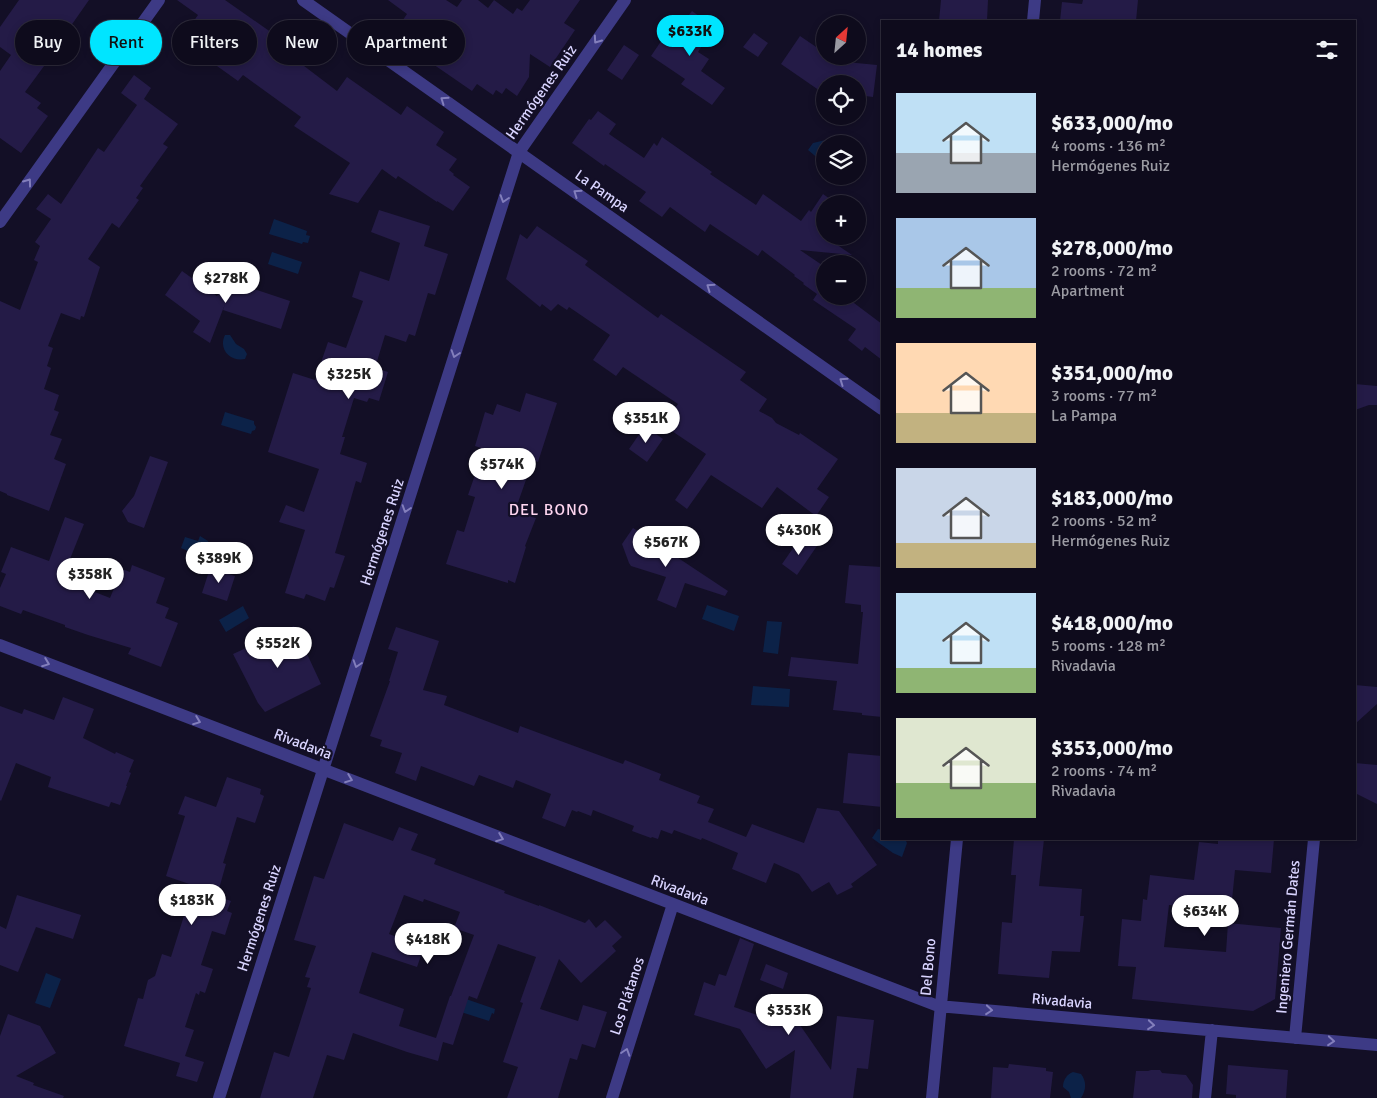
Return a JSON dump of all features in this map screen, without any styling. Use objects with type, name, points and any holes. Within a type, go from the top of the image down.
[{"type":"street","points":[[0,222],[160,0]]},
{"type":"street","name":"La Pampa","points":[[303,0],[881,408]]},
{"type":"street","name":"Hermógenes Ruiz","points":[[219,1098],[519,152],[625,0]]},
{"type":"street","points":[[1033,20],[1035,0]]},
{"type":"street","name":"Rivadavia","points":[[0,645],[941,1006],[1377,1045]]},
{"type":"street","name":"Del Bono","points":[[932,1098],[956,840]]},
{"type":"street","name":"Ingeniero Germán Dates","points":[[1295,1038],[1314,840]]},
{"type":"street","name":"Los Plátanos","points":[[612,1098],[673,904]]},
{"type":"street","points":[[1205,1098],[1212,1030]]},
{"type":"water","points":[[816,142],[816,157],[808,150],[813,143]]},
{"type":"water","points":[[274,219],[307,231],[306,235],[310,236],[308,243],[303,242],[302,244],[269,234]]},
{"type":"water","points":[[272,252],[302,262],[298,274],[268,264]]},
{"type":"water","points":[[225,335],[230,335],[236,344],[244,349],[247,354],[245,359],[230,356],[224,350],[223,340]]},
{"type":"water","points":[[225,412],[254,421],[255,430],[251,434],[221,425]]},
{"type":"water","points":[[200,536],[208,541],[210,548],[206,557],[200,559],[192,556],[193,553],[181,548],[185,537],[198,541]]},
{"type":"water","points":[[707,605],[739,616],[734,631],[702,619]]},
{"type":"water","points":[[243,606],[249,618],[226,632],[219,620]]},
{"type":"water","points":[[767,621],[782,622],[778,654],[763,652]]},
{"type":"water","points":[[753,686],[790,689],[789,707],[751,705]]},
{"type":"water","points":[[878,829],[881,830],[881,840],[906,840],[907,843],[902,857],[893,853],[872,838]]},
{"type":"water","points":[[46,973],[61,979],[50,1008],[35,1003]]},
{"type":"water","points":[[466,999],[495,1009],[489,1021],[461,1012]]},
{"type":"water","points":[[1073,1072],[1081,1074],[1085,1083],[1085,1089],[1081,1098],[1071,1098],[1069,1092],[1063,1087],[1066,1078]]},
{"type":"building","points":[[19,0],[89,0],[75,20],[15,20],[15,65],[45,65],[25,92],[41,103],[37,108],[48,116],[21,153],[0,138],[0,71],[11,55],[0,47],[0,27]]},
{"type":"building","points":[[177,0],[225,0],[254,20],[194,20],[198,15]]},
{"type":"building","points":[[388,0],[446,0],[457,7],[462,0],[478,0],[488,8],[494,0],[513,14],[517,8],[522,11],[530,0],[580,0],[564,23],[575,30],[550,67],[530,54],[529,77],[517,96],[506,88],[502,94],[496,90],[493,95],[477,84],[472,91],[434,65],[465,65],[465,20],[403,20],[407,14]]},
{"type":"building","points":[[941,0],[988,0],[987,20],[939,20]]},
{"type":"building","points":[[1083,0],[1138,0],[1136,20],[1060,20],[1062,2],[1082,4]]},
{"type":"building","points":[[692,11],[714,27],[698,52],[709,59],[701,71],[725,88],[712,105],[681,84],[685,79],[651,56],[668,31],[674,35]]},
{"type":"building","points":[[257,22],[267,29],[267,65],[303,65],[337,91],[347,77],[401,115],[407,106],[444,132],[436,145],[457,159],[449,170],[470,187],[453,211],[398,176],[396,179],[382,169],[358,203],[329,194],[350,163],[294,126],[301,117],[243,75],[238,81],[216,65],[257,65]]},
{"type":"building","points":[[754,33],[768,43],[758,57],[743,47]]},
{"type":"building","points":[[800,36],[816,47],[816,65],[877,65],[873,97],[866,96],[866,75],[816,75],[816,88],[781,64]]},
{"type":"building","points":[[624,45],[639,55],[622,80],[607,70]]},
{"type":"building","points":[[134,75],[151,88],[144,99],[178,124],[163,144],[168,147],[140,186],[143,188],[136,198],[139,200],[119,228],[112,223],[88,259],[100,267],[84,317],[81,316],[80,320],[61,313],[48,346],[53,348],[47,366],[51,368],[44,389],[59,395],[54,410],[59,412],[50,435],[62,439],[54,459],[66,464],[49,511],[0,491],[0,301],[20,310],[38,262],[34,260],[40,246],[35,242],[51,219],[36,209],[48,194],[61,204],[98,148],[104,152],[137,105],[121,93]]},
{"type":"building","points":[[598,111],[616,124],[609,134],[644,158],[654,143],[657,146],[662,137],[712,172],[710,174],[756,205],[763,194],[801,221],[816,204],[816,245],[837,245],[852,255],[800,250],[816,261],[816,293],[762,250],[758,256],[710,224],[705,232],[670,207],[662,217],[639,201],[646,192],[605,164],[604,166],[572,143],[589,119],[591,120]]},
{"type":"building","points":[[379,210],[430,226],[424,246],[448,254],[435,295],[428,293],[415,336],[409,334],[406,342],[385,335],[375,368],[388,372],[379,401],[369,398],[367,402],[354,398],[342,437],[345,437],[340,454],[367,463],[361,483],[356,481],[335,553],[345,556],[334,588],[330,587],[325,601],[306,594],[304,599],[285,593],[305,530],[279,522],[286,505],[304,512],[319,469],[268,452],[293,373],[315,380],[328,342],[346,348],[363,301],[352,297],[360,271],[389,281],[400,243],[371,232]]},
{"type":"building","points":[[537,226],[588,261],[585,265],[658,318],[661,314],[746,372],[740,380],[767,399],[759,411],[772,418],[776,423],[799,435],[800,433],[838,459],[817,489],[829,497],[816,516],[777,487],[762,508],[711,475],[687,509],[675,500],[706,454],[663,425],[678,404],[623,367],[616,376],[593,360],[610,335],[569,307],[567,310],[558,304],[551,311],[542,304],[540,307],[506,279],[520,234],[527,239]]},
{"type":"building","points":[[182,271],[217,296],[225,284],[232,287],[233,282],[290,301],[281,329],[223,310],[225,304],[210,343],[193,332],[200,321],[165,295]]},
{"type":"building","points":[[820,305],[857,305],[881,323],[881,359],[865,347],[862,351],[848,340],[856,329]]},
{"type":"building","points":[[1356,384],[1377,386],[1377,405],[1369,405],[1356,410]]},
{"type":"building","points":[[526,393],[557,403],[538,462],[533,460],[515,511],[536,518],[525,546],[515,583],[508,580],[508,583],[446,564],[457,530],[464,532],[475,497],[468,495],[476,472],[474,471],[481,448],[475,446],[485,412],[493,415],[497,404],[520,412]]},
{"type":"building","points":[[645,426],[663,439],[647,462],[629,449]]},
{"type":"building","points":[[150,456],[168,462],[144,528],[128,522],[122,511],[134,496]]},
{"type":"building","points":[[65,517],[84,524],[62,579],[110,598],[122,569],[130,572],[132,565],[165,578],[156,603],[169,608],[165,618],[178,623],[161,667],[128,654],[131,648],[65,627],[65,625],[23,610],[21,614],[0,606],[0,588],[6,574],[1,572],[11,547],[49,561]]},
{"type":"building","points":[[633,528],[728,591],[725,596],[685,583],[676,608],[657,600],[666,577],[631,566],[622,544]]},
{"type":"building","points":[[798,541],[819,543],[797,575],[782,564]]},
{"type":"building","points":[[849,565],[881,567],[881,717],[833,710],[837,681],[788,676],[791,657],[858,664],[863,612],[861,612],[861,605],[845,603]]},
{"type":"building","points":[[210,568],[235,576],[227,601],[202,593]]},
{"type":"building","points":[[294,626],[321,684],[265,712],[258,703],[233,654]]},
{"type":"building","points":[[396,627],[439,641],[423,690],[447,696],[444,705],[518,733],[520,726],[623,764],[625,760],[661,774],[659,780],[700,796],[697,803],[714,809],[708,822],[746,837],[752,824],[804,843],[817,808],[839,811],[877,865],[851,884],[853,887],[837,895],[829,882],[812,892],[799,874],[774,863],[766,883],[732,869],[738,853],[702,838],[701,840],[674,830],[672,834],[661,830],[658,839],[651,838],[632,831],[634,826],[593,810],[591,816],[572,810],[565,827],[542,818],[551,794],[516,780],[513,788],[479,775],[474,786],[421,766],[416,781],[395,773],[402,753],[380,746],[382,740],[370,736],[390,681],[398,652],[388,649]]},
{"type":"building","points":[[1356,685],[1377,687],[1377,704],[1356,723]]},
{"type":"building","points":[[63,697],[94,709],[83,738],[115,754],[116,752],[134,760],[120,805],[111,802],[109,807],[48,787],[51,777],[16,763],[0,800],[0,706],[22,714],[24,709],[54,720]]},
{"type":"building","points":[[848,753],[881,756],[881,807],[843,803]]},
{"type":"building","points":[[1356,763],[1377,765],[1377,804],[1356,794]]},
{"type":"building","points":[[227,777],[261,789],[260,794],[264,796],[255,823],[237,817],[223,863],[226,864],[217,896],[231,901],[227,911],[232,913],[225,935],[212,931],[201,965],[213,969],[205,993],[200,991],[199,995],[196,993],[185,1027],[194,1030],[185,1056],[204,1062],[197,1082],[176,1076],[180,1063],[124,1046],[138,998],[143,999],[148,980],[155,976],[162,954],[171,957],[189,900],[184,899],[189,884],[166,876],[185,816],[178,814],[185,796],[216,807]]},
{"type":"building","points":[[344,823],[393,841],[399,827],[418,834],[411,850],[436,859],[434,864],[505,891],[504,893],[585,923],[589,919],[596,928],[605,920],[622,937],[612,946],[616,951],[581,983],[559,959],[540,1009],[578,1021],[583,1005],[607,1012],[595,1048],[582,1044],[577,1060],[570,1058],[558,1098],[507,1098],[518,1067],[503,1062],[523,1003],[520,1002],[536,957],[498,944],[477,999],[469,996],[453,1045],[443,1042],[438,1061],[353,1033],[344,1060],[327,1055],[313,1098],[260,1098],[274,1052],[289,1057],[311,988],[307,987],[310,978],[305,977],[316,946],[294,940],[314,876],[324,879]],"holes":[[[404,895],[423,902],[424,899],[460,912],[454,928],[474,935],[436,1038],[399,1026],[404,1009],[359,993],[372,952],[417,967],[424,947],[389,934]]]},
{"type":"building","points":[[1014,840],[1044,840],[1039,886],[1082,889],[1080,916],[1084,916],[1080,952],[1052,951],[1049,978],[998,974],[1002,922],[1012,923],[1016,875],[1011,875]]},
{"type":"building","points":[[1218,840],[1274,840],[1271,873],[1235,870],[1231,910],[1169,905],[1164,947],[1226,952],[1228,923],[1281,928],[1275,999],[1253,1011],[1132,999],[1136,967],[1118,966],[1122,919],[1141,921],[1143,899],[1147,900],[1150,875],[1194,880],[1199,842],[1218,844]]},
{"type":"building","points":[[17,895],[81,915],[73,939],[36,927],[18,972],[0,965],[0,926],[6,929]]},
{"type":"building","points":[[740,938],[754,944],[734,1007],[760,1016],[782,999],[831,1070],[837,1016],[874,1020],[868,1069],[857,1068],[853,1098],[790,1098],[795,1050],[766,1069],[740,1029],[694,1015],[704,982],[715,986],[719,974],[726,976]]},
{"type":"building","points":[[766,964],[788,973],[783,989],[760,980]]},
{"type":"building","points":[[8,1014],[40,1026],[56,1053],[16,1076],[34,1083],[33,1085],[64,1096],[63,1098],[0,1098],[0,1036]]},
{"type":"building","points":[[1009,1064],[1046,1068],[1046,1071],[1053,1072],[1050,1098],[991,1098],[993,1067],[1008,1068]]},
{"type":"building","points":[[1228,1065],[1288,1070],[1286,1098],[1236,1098],[1236,1095],[1226,1094]]},
{"type":"building","points":[[1151,1070],[1186,1075],[1193,1085],[1192,1098],[1133,1098],[1136,1071]]},
{"type":"district","name":"DEL BONO","points":[[549,510]]}]
